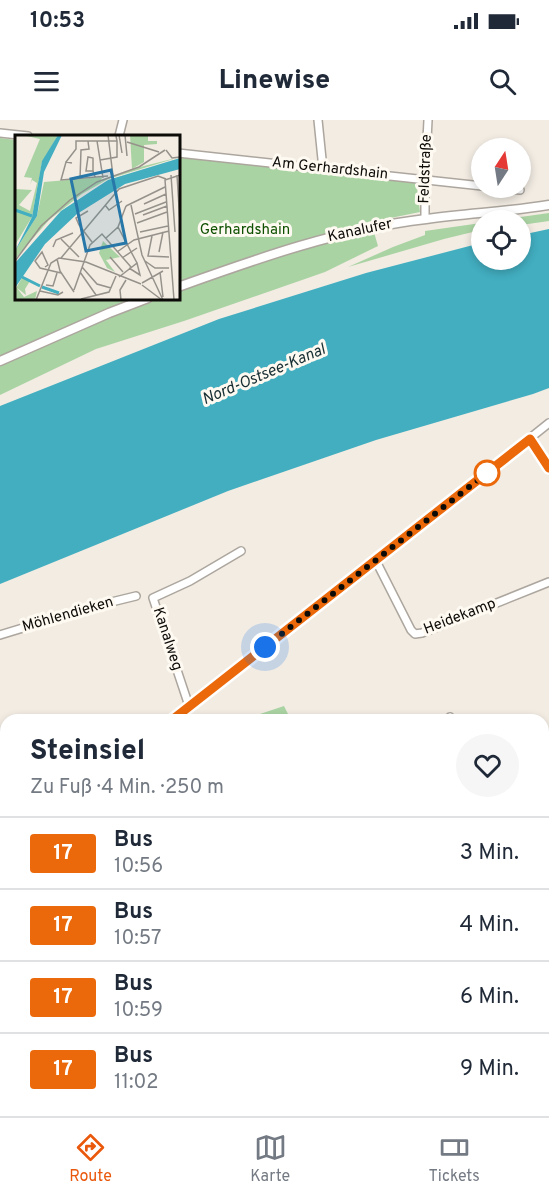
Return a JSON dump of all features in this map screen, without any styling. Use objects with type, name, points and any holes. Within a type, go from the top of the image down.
[{"type":"street","points":[[118,135],[123,120]]},
{"type":"street","points":[[318,120],[323,169]]},
{"type":"street","name":"Feldstraße","points":[[425,219],[428,120]]},
{"type":"street","points":[[0,133],[19,135]]},
{"type":"street","name":"Am Gerhardshain","points":[[180,153],[471,185]]},
{"type":"street","name":"Kanalufer","points":[[180,286],[336,235],[425,219],[516,211],[549,205]]},
{"type":"street","points":[[0,361],[143,300]]},
{"type":"street","points":[[179,714],[549,423]]},
{"type":"street","points":[[530,439],[549,468]]},
{"type":"street","name":"Kanalweg","points":[[189,706],[153,598],[190,581],[241,551]]},
{"type":"street","name":"Heidekamp","points":[[375,561],[415,634],[549,582]]},
{"type":"street","name":"Möhlendieken","points":[[0,635],[94,606],[136,596]]},
{"type":"green space","name":"Gerhardshain","points":[[0,138],[15,140],[15,300],[180,300],[180,157],[416,180],[420,212],[371,222],[378,246],[325,272],[96,349],[0,395]]},
{"type":"green space","points":[[549,213],[549,221],[531,224],[531,215]]},
{"type":"green space","points":[[471,224],[471,232],[348,267],[425,235],[425,231]]},
{"type":"green space","points":[[284,706],[288,714],[260,714]]},
{"type":"water","name":"Nord-Ostsee-Kanal","points":[[549,229],[549,388],[376,440],[228,491],[0,584],[0,406],[219,319],[366,273],[471,246],[471,270],[531,270],[531,233]]},
{"type":"bus line","name":"17","points":[[180,714],[530,439],[549,468]]},
{"type":"route","points":[[265,647],[487,473]]}]
